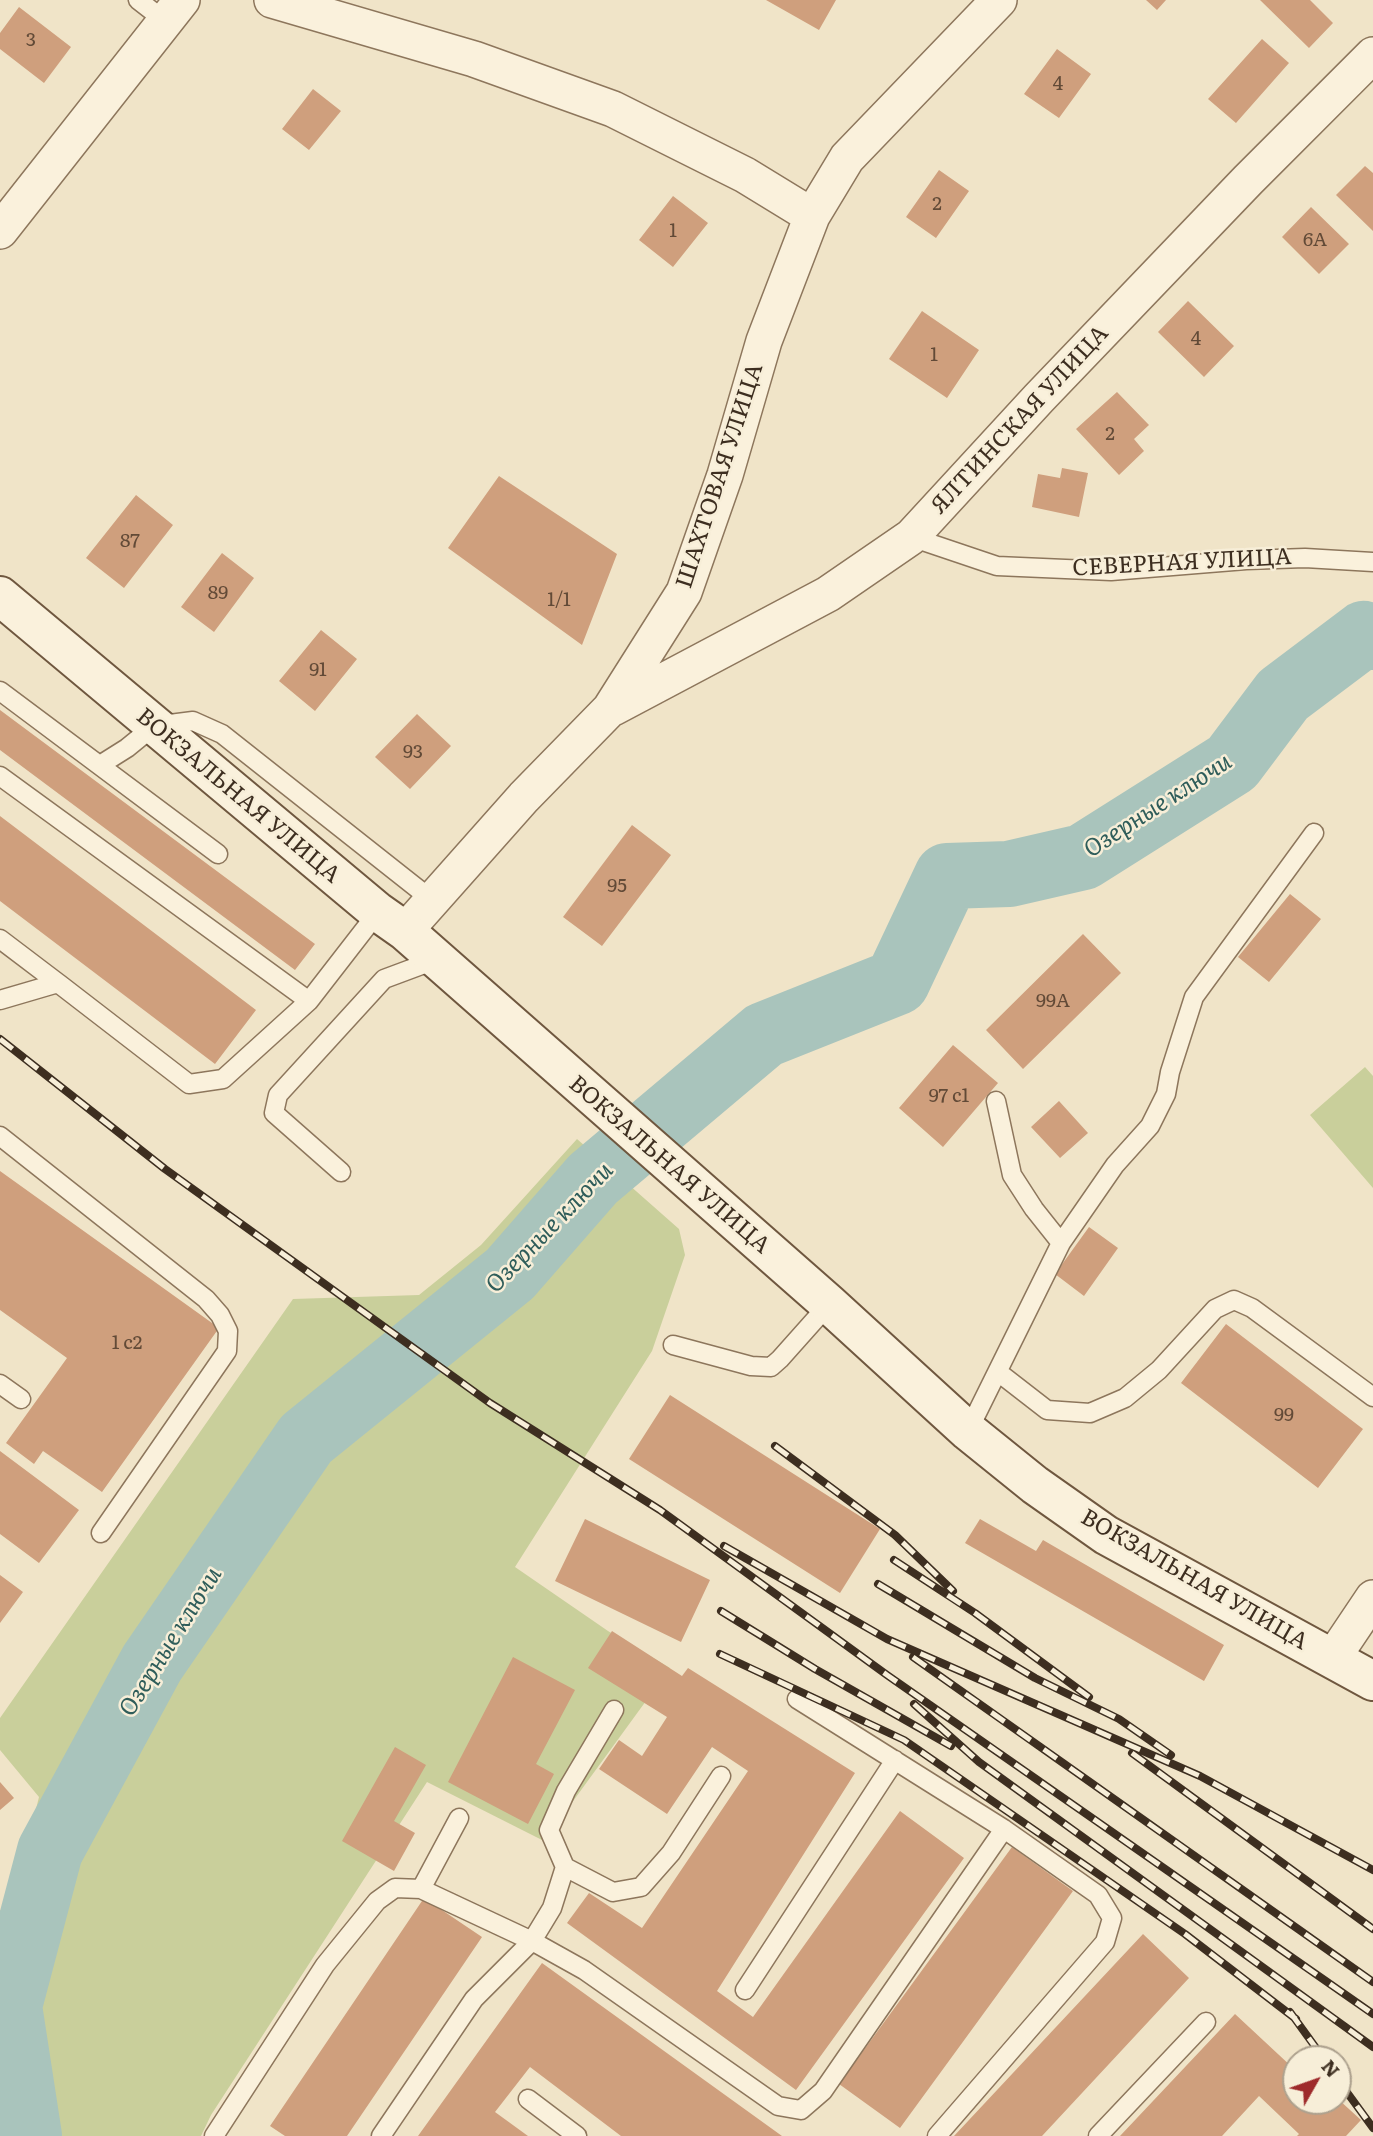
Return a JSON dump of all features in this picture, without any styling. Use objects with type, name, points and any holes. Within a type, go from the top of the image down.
[{"type":"main road","name":"ВОКЗАЛЬНАЯ УЛИЦА","points":[[0,596],[392,922],[829,1304],[968,1430],[1035,1485],[1106,1535],[1373,1681]]},
{"type":"street","points":[[272,0],[474,59],[613,109],[745,175],[812,216]]},
{"type":"street","name":"ШАХТОВАЯ УЛИЦА","points":[[392,922],[432,900],[524,797],[610,709],[684,592],[725,475],[764,341],[812,216],[847,158],[999,0]]},
{"type":"street","points":[[0,231],[162,7]]},
{"type":"street","name":"ЯЛТИНСКАЯ УЛИЦА","points":[[610,709],[828,594],[911,537],[1039,398],[1248,180],[1373,55]]},
{"type":"street","points":[[1332,1659],[1373,1598]]},
{"type":"lane","name":"СЕВЕРНАЯ УЛИЦА","points":[[911,537],[997,566],[1111,571],[1246,560],[1305,558],[1373,562]]},
{"type":"lane","points":[[0,691],[218,854]]},
{"type":"lane","points":[[100,765],[154,726],[193,721],[222,734],[432,900]]},
{"type":"lane","points":[[0,776],[309,1001]]},
{"type":"lane","points":[[968,1430],[1061,1243],[1115,1165],[1150,1126],[1166,1094],[1170,1072],[1194,997],[1314,833]]},
{"type":"lane","points":[[0,939],[189,1084],[223,1079],[392,922]]},
{"type":"lane","points":[[341,1172],[274,1113],[278,1095],[384,979],[435,960]]},
{"type":"lane","points":[[0,1000],[58,983]]},
{"type":"lane","points":[[996,1101],[1012,1175],[1061,1243]]},
{"type":"lane","points":[[0,1136],[206,1299],[220,1315],[228,1331],[227,1351],[101,1533]]},
{"type":"lane","points":[[998,1371],[1047,1410],[1090,1413],[1125,1398],[1159,1370],[1214,1309],[1234,1300],[1252,1308],[1373,1397]]},
{"type":"lane","points":[[673,1345],[751,1366],[771,1367],[829,1304]]},
{"type":"lane","points":[[0,1384],[21,1399]]},
{"type":"lane","points":[[797,1699],[1004,1829],[1098,1895],[1112,1918],[1105,1942],[937,2136]]},
{"type":"lane","points":[[614,1710],[566,1791],[549,1830],[565,1867],[614,1892],[641,1887],[671,1853],[721,1776]]},
{"type":"lane","points":[[745,1990],[895,1760]]},
{"type":"lane","points":[[421,1889],[459,1818]]},
{"type":"lane","points":[[214,2136],[326,1965],[377,1901],[395,1888],[421,1889],[532,1941],[584,1970],[778,2106],[801,2110],[823,2091],[1004,1829]]},
{"type":"lane","points":[[381,2136],[474,1998],[532,1941],[552,1909],[565,1867]]},
{"type":"lane","points":[[1098,2136],[1206,2022]]},
{"type":"lane","points":[[528,2099],[577,2136]]},
{"type":"green space","points":[[1365,1067],[1373,1076],[1373,1188],[1310,1115]]},
{"type":"green space","points":[[577,1139],[679,1229],[685,1255],[652,1351],[515,1567],[608,1631],[670,1668],[544,1841],[427,1782],[211,2115],[201,2136],[0,2136],[0,1911],[16,1889],[39,1797],[0,1750],[0,1718],[293,1299],[419,1295],[481,1245]]},
{"type":"building","points":[[766,0],[836,0],[819,30]]},
{"type":"building","points":[[1146,0],[1166,0],[1157,10]]},
{"type":"building","points":[[1260,0],[1310,0],[1333,23],[1309,48]]},
{"type":"building","points":[[19,7],[71,47],[44,83],[0,49],[0,33]]},
{"type":"building","points":[[1262,39],[1289,63],[1236,123],[1208,99]]},
{"type":"building","points":[[1057,49],[1091,74],[1059,118],[1024,94]]},
{"type":"building","points":[[313,89],[341,111],[309,150],[282,129]]},
{"type":"building","points":[[1365,166],[1373,173],[1373,231],[1336,195]]},
{"type":"building","points":[[939,170],[969,191],[936,238],[906,217]]},
{"type":"building","points":[[673,196],[708,223],[673,267],[639,240]]},
{"type":"building","points":[[1311,207],[1349,244],[1319,274],[1282,237]]},
{"type":"building","points":[[1188,301],[1234,346],[1204,377],[1158,332]]},
{"type":"building","points":[[922,311],[979,350],[947,398],[889,359]]},
{"type":"building","points":[[1117,392],[1149,425],[1134,439],[1144,451],[1119,475],[1076,429]]},
{"type":"building","points":[[1062,468],[1088,473],[1079,517],[1032,507],[1038,474],[1060,478]]},
{"type":"building","points":[[499,476],[617,554],[582,645],[448,548]]},
{"type":"building","points":[[136,495],[173,525],[124,588],[86,558]]},
{"type":"building","points":[[222,553],[254,578],[214,632],[181,607]]},
{"type":"building","points":[[321,630],[357,659],[315,711],[279,681]]},
{"type":"building","points":[[0,710],[315,944],[295,970],[0,750]]},
{"type":"building","points":[[417,714],[451,746],[410,789],[375,757]]},
{"type":"building","points":[[0,816],[256,1010],[215,1064],[0,901]]},
{"type":"building","points":[[632,825],[671,855],[602,946],[563,917]]},
{"type":"building","points":[[1290,894],[1321,919],[1269,982],[1238,957]]},
{"type":"building","points":[[1083,934],[1121,973],[1023,1069],[986,1030]]},
{"type":"building","points":[[953,1045],[998,1083],[943,1147],[899,1108]]},
{"type":"building","points":[[1059,1101],[1088,1133],[1060,1158],[1031,1127]]},
{"type":"building","points":[[0,1171],[219,1328],[102,1492],[43,1451],[34,1464],[6,1443],[67,1358],[0,1310]]},
{"type":"building","points":[[1089,1227],[1118,1248],[1084,1296],[1055,1274]]},
{"type":"building","points":[[1226,1324],[1363,1429],[1318,1488],[1181,1383]]},
{"type":"building","points":[[670,1395],[880,1529],[840,1593],[629,1459]]},
{"type":"building","points":[[0,1451],[79,1510],[39,1563],[0,1534]]},
{"type":"building","points":[[585,1519],[710,1580],[681,1642],[555,1581]]},
{"type":"building","points":[[980,1519],[1036,1551],[1043,1540],[1224,1645],[1204,1681],[965,1543]]},
{"type":"building","points":[[0,1575],[23,1592],[0,1623]]},
{"type":"building","points":[[612,1631],[682,1676],[688,1668],[855,1773],[717,1991],[753,2017],[900,1811],[964,1858],[796,2090],[567,1923],[589,1893],[642,1928],[748,1771],[712,1747],[667,1814],[599,1769],[619,1740],[642,1756],[667,1717],[588,1668]]},
{"type":"building","points":[[513,1657],[575,1690],[536,1764],[554,1774],[528,1824],[448,1782]]},
{"type":"building","points":[[395,1747],[426,1765],[394,1821],[415,1833],[394,1871],[342,1841]]},
{"type":"building","points":[[0,1782],[14,1798],[0,1810]]},
{"type":"building","points":[[1012,1847],[1073,1891],[900,2128],[839,2084]]},
{"type":"building","points":[[424,1898],[482,1937],[347,2136],[285,2136],[270,2126]]},
{"type":"building","points":[[1143,1934],[1189,1978],[1042,2136],[954,2136]]},
{"type":"building","points":[[542,1963],[782,2136],[621,2136],[530,2067],[495,2112],[528,2136],[418,2136]]},
{"type":"building","points":[[1235,2014],[1282,2058],[1282,2115],[1352,2115],[1352,2112],[1361,2120],[1346,2136],[1297,2136],[1299,2134],[1259,2096],[1222,2136],[1120,2136]]},
{"type":"waterway","name":"Озерные ключи","points":[[29,2136],[9,2006],[50,1851],[152,1663],[306,1439],[510,1274],[593,1179],[764,1035],[897,982],[947,876],[1009,874],[1083,857],[1232,763],[1283,695],[1364,634],[1373,637]]},
{"type":"railway","points":[[0,1039],[165,1169],[490,1403],[660,1510],[887,1675],[1373,2014]]},
{"type":"railway","points":[[775,1446],[895,1535],[953,1591]]},
{"type":"railway","points":[[724,1546],[887,1639],[1200,1776],[1373,1870]]},
{"type":"railway","points":[[894,1560],[975,1613],[1089,1697]]},
{"type":"railway","points":[[878,1584],[1035,1678],[1119,1719],[1171,1755]]},
{"type":"railway","points":[[721,1611],[815,1669],[951,1746]]},
{"type":"railway","points":[[720,1654],[904,1740],[1185,1934],[1296,2019]]},
{"type":"railway","points":[[913,1657],[1373,1982]]},
{"type":"railway","points":[[914,1704],[979,1762],[1373,2047]]},
{"type":"railway","points":[[1132,1753],[1373,1929]]},
{"type":"railway","points":[[1290,2012],[1314,2045]]},
{"type":"railway","points":[[1352,2099],[1373,2128]]}]
